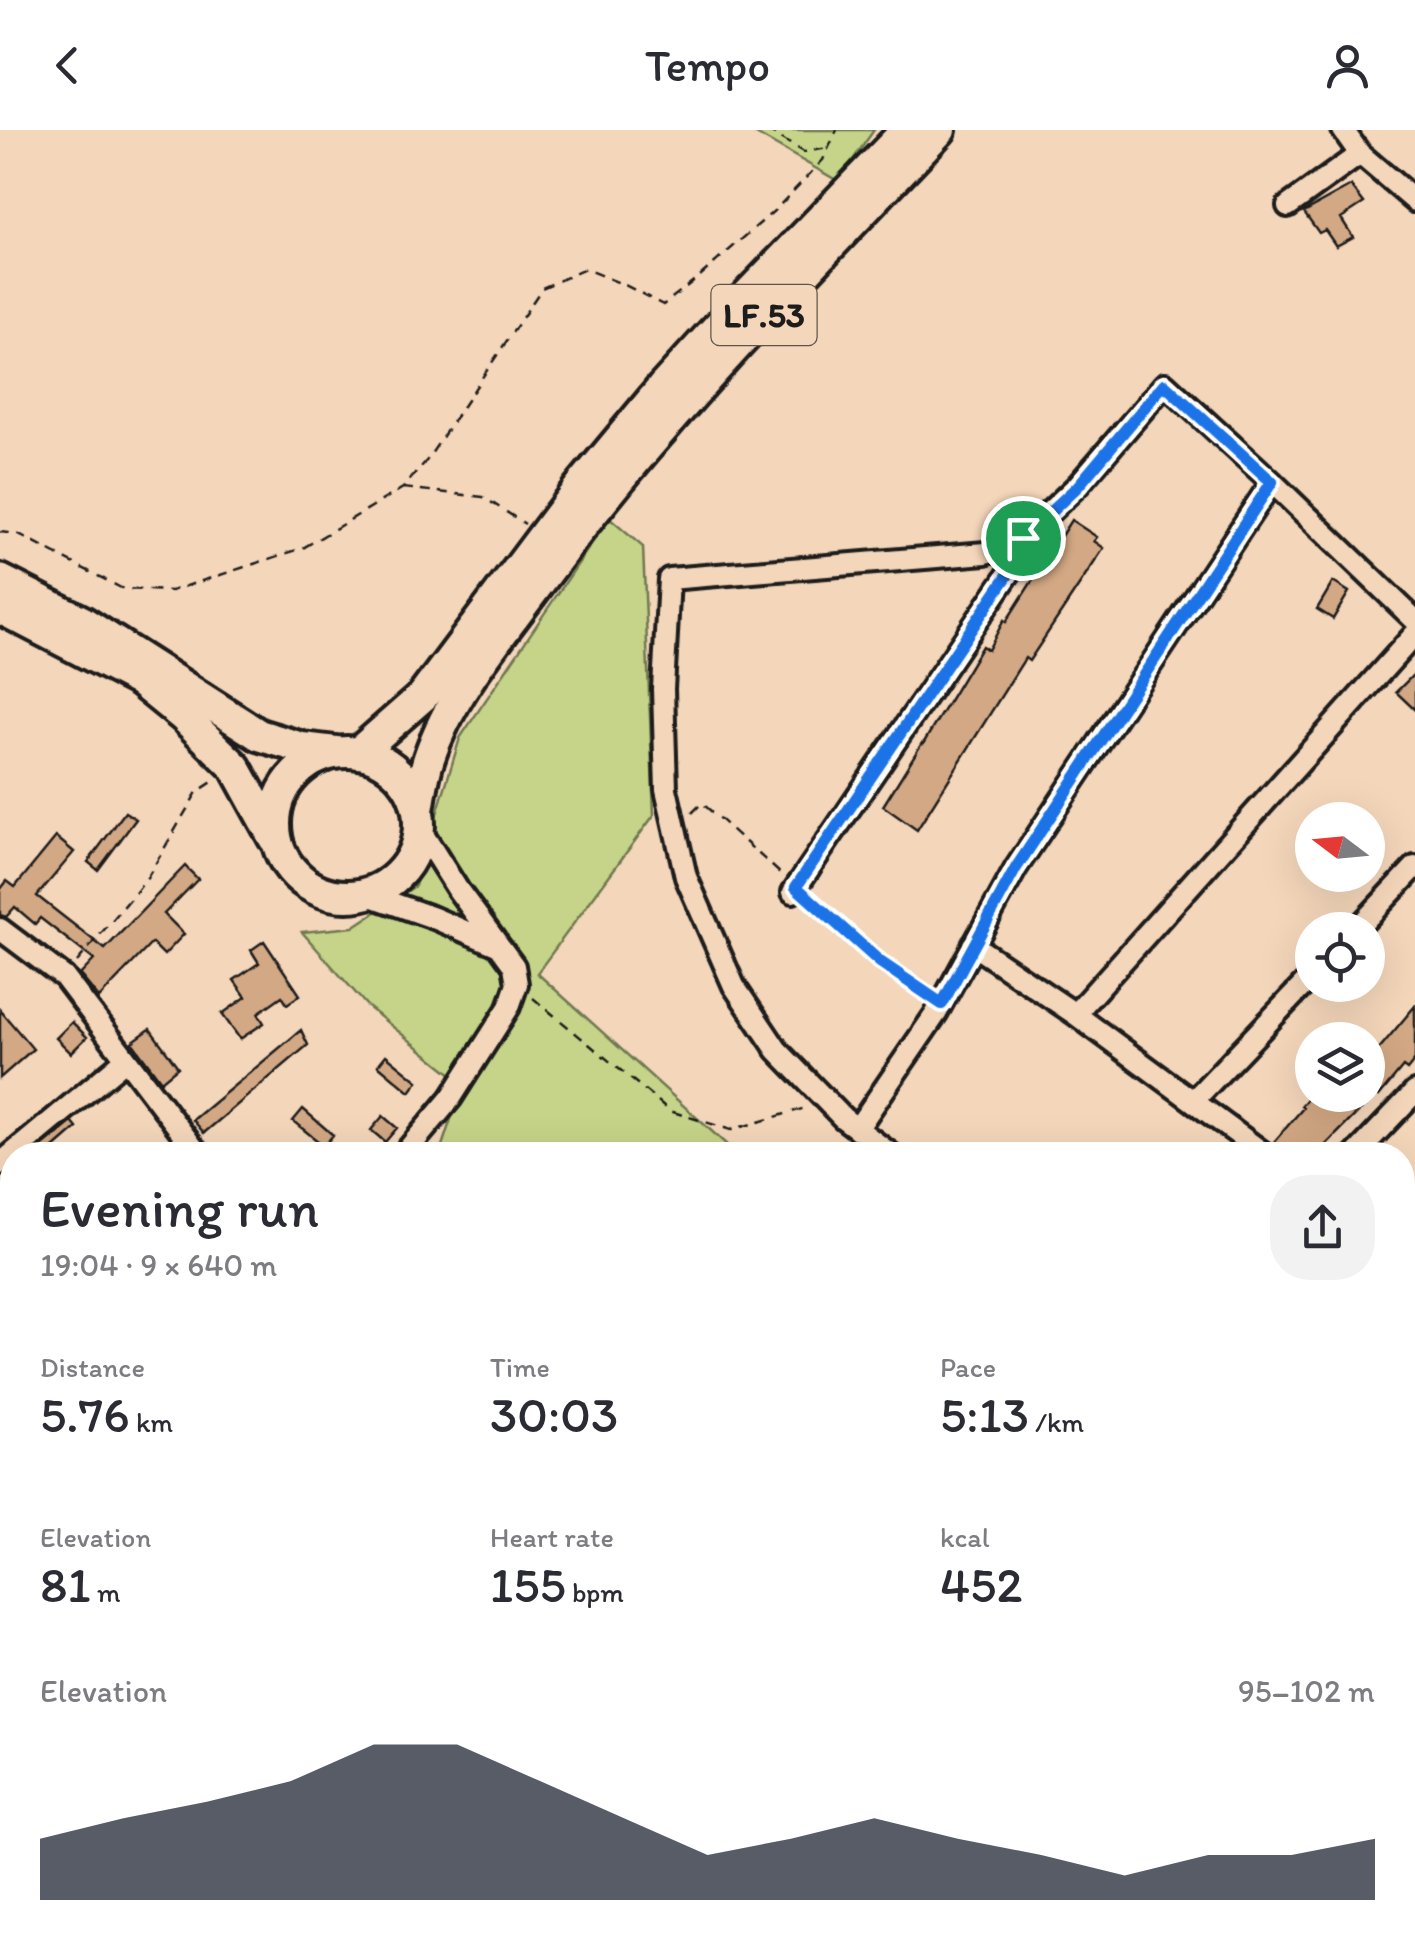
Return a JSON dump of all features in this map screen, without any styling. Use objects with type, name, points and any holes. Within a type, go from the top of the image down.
[{"type":"highway","name":"LF.53","points":[[278,844],[278,802],[301,768],[318,758],[348,752],[423,696],[579,488],[662,388],[907,130]]},
{"type":"highway","name":"LF.53","points":[[366,894],[403,870],[414,850],[428,760],[447,714],[572,538],[718,364],[940,130]]},
{"type":"highway","points":[[0,580],[83,622],[259,735],[302,748],[375,758],[390,766],[412,793],[418,819]]},
{"type":"highway","points":[[0,608],[140,681],[183,716],[235,768],[287,864],[302,880],[321,892],[366,894]]},
{"type":"street","points":[[1343,130],[1360,154],[1415,202]]},
{"type":"street","points":[[1288,206],[1360,154]]},
{"type":"street","points":[[875,1142],[827,1102],[778,1050],[734,986],[686,877],[666,789],[662,689],[669,579],[986,553],[1023,538],[1078,486],[1164,384],[1415,620]]},
{"type":"street","points":[[857,1128],[942,1004],[1016,868],[1272,482]]},
{"type":"street","points":[[795,888],[1014,566],[1023,538]]},
{"type":"street","points":[[1075,1014],[1415,634]]},
{"type":"street","points":[[413,1142],[451,1098],[508,1006],[516,984],[514,966],[458,890],[418,819]]},
{"type":"street","points":[[1373,912],[1415,868]]},
{"type":"street","points":[[366,894],[499,946]]},
{"type":"street","points":[[0,930],[64,978],[189,1142]]},
{"type":"street","points":[[973,945],[1075,1014],[1248,1142]]},
{"type":"street","points":[[1193,1102],[1295,994]]},
{"type":"street","points":[[26,1142],[125,1060]]},
{"type":"street","points":[[1367,1142],[1415,1092]]},
{"type":"path","points":[[766,130],[804,152],[828,148]]},
{"type":"path","points":[[0,532],[17,534],[123,589],[171,591],[304,548],[402,488],[427,460],[542,288],[585,269],[663,305],[775,210],[823,160],[837,130]]},
{"type":"path","points":[[402,488],[483,497],[543,536]]},
{"type":"path","points":[[64,978],[146,880],[197,792],[235,768]]},
{"type":"path","points":[[688,817],[702,803],[880,962],[942,1004]]},
{"type":"path","points":[[516,984],[670,1111],[731,1130],[827,1102]]},
{"type":"green space","points":[[749,130],[874,130],[838,181]]},
{"type":"green space","points":[[609,518],[643,547],[654,815],[537,973],[724,1142],[443,1142],[463,1083],[368,1007],[302,932],[353,927],[415,886],[460,738]]},
{"type":"building","points":[[1351,186],[1364,203],[1341,218],[1353,237],[1336,246],[1325,230],[1319,233],[1304,212]]},
{"type":"building","points":[[1071,520],[1097,537],[1094,541],[1104,548],[1029,661],[1025,658],[917,830],[883,806],[982,646],[988,650]]},
{"type":"building","points":[[1333,582],[1349,592],[1333,619],[1317,609]]},
{"type":"building","points":[[1415,673],[1415,710],[1396,692]]},
{"type":"building","points":[[125,812],[136,819],[98,870],[88,862]]},
{"type":"building","points":[[56,837],[74,852],[37,896],[105,949],[185,866],[198,879],[164,914],[184,934],[164,955],[152,943],[99,998],[80,975],[94,960],[40,918],[35,924],[15,907],[6,917],[0,915],[0,890],[7,881],[15,887]]},
{"type":"building","points":[[264,941],[300,995],[287,1004],[282,996],[258,1013],[264,1023],[240,1039],[222,1014],[246,997],[234,980],[259,963],[251,950]]},
{"type":"building","points":[[1415,1006],[1415,1060],[1407,1070],[1403,1067],[1385,1089],[1385,1042]]},
{"type":"building","points":[[0,1010],[33,1049],[0,1078]]},
{"type":"building","points":[[72,1022],[87,1037],[71,1053],[56,1038]]},
{"type":"building","points":[[150,1029],[178,1067],[161,1081],[132,1042]]},
{"type":"building","points":[[301,1030],[308,1045],[204,1133],[193,1120]]},
{"type":"building","points":[[386,1055],[418,1081],[410,1092],[378,1065]]},
{"type":"building","points":[[303,1109],[333,1135],[327,1142],[319,1142],[293,1121]]},
{"type":"building","points":[[1300,1112],[1358,1112],[1329,1142],[1274,1142]]},
{"type":"building","points":[[383,1116],[397,1128],[385,1142],[371,1130]]},
{"type":"building","points":[[72,1122],[77,1128],[61,1142],[48,1142]]},
{"type":"route","points":[[1164,384],[1272,482],[1016,868],[942,1004],[880,962],[796,887],[1014,566],[1023,538],[1078,486],[1164,384]]}]
